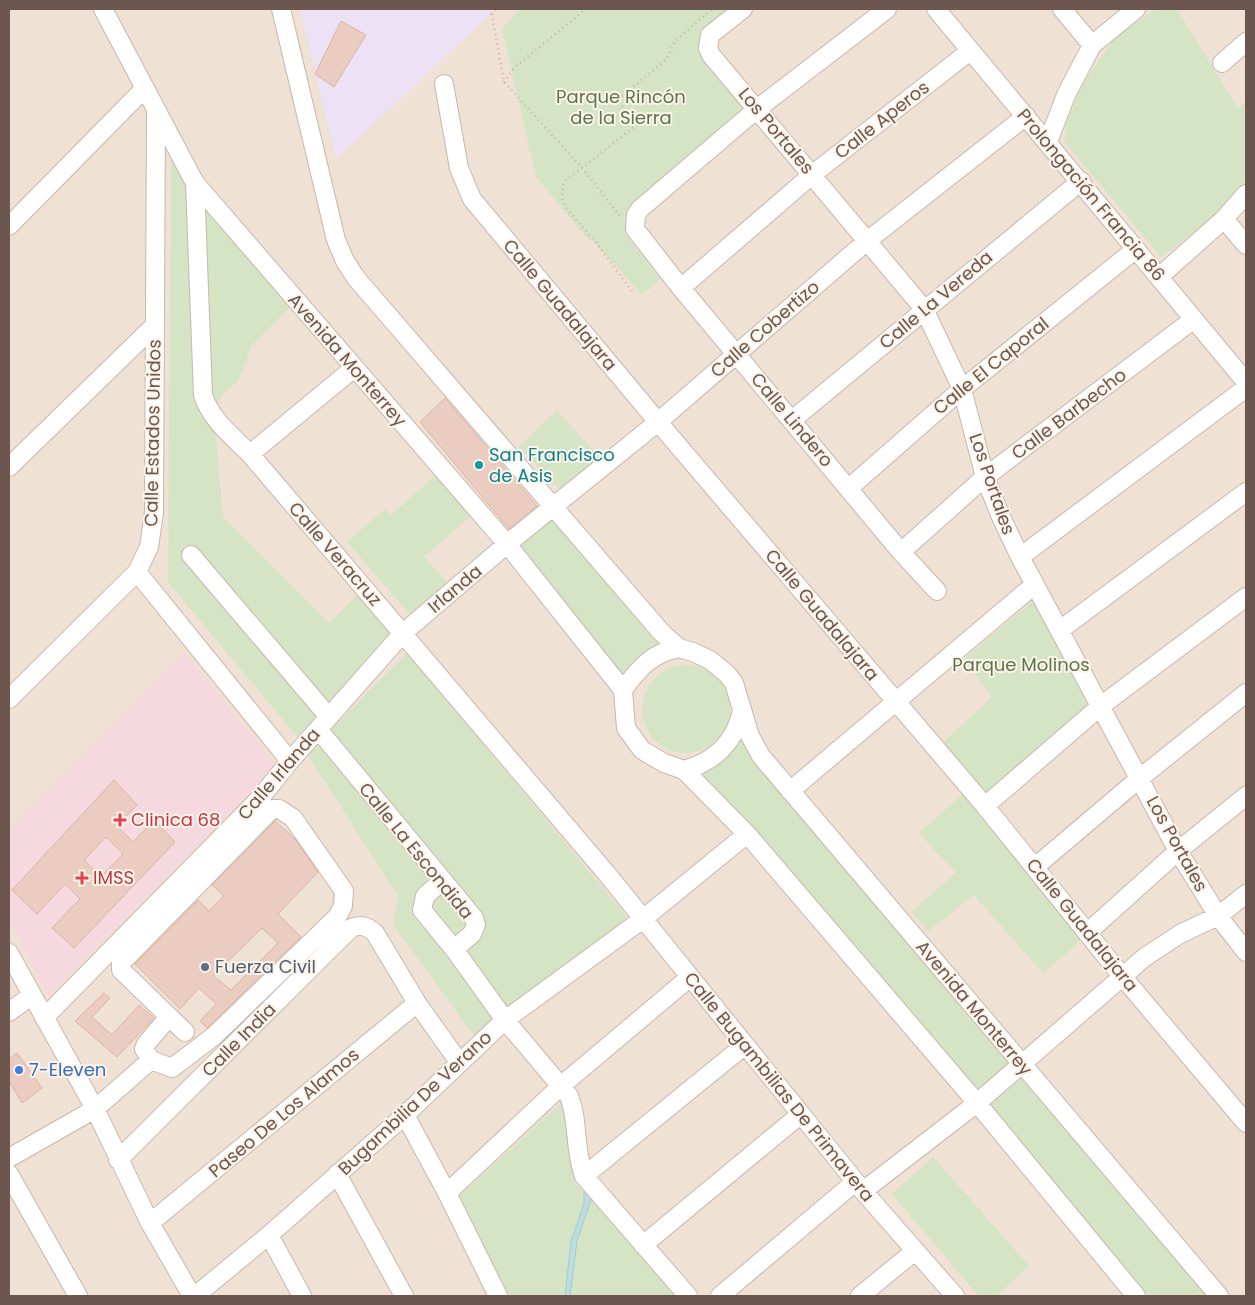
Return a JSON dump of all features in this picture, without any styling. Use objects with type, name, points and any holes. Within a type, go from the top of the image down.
[{"type":"street","name":"Avenida Monterrey","points":[[103,9],[196,183],[507,544],[623,690]]},
{"type":"street","name":"Avenida Monterrey","points":[[281,9],[336,240],[345,262],[356,278],[649,619],[679,648],[693,652],[721,668],[734,683],[750,736],[762,756],[1218,1296]]},
{"type":"street","name":"Los Portales","points":[[743,9],[715,30],[708,42],[711,55],[813,174],[866,241],[924,309],[962,389],[985,477],[1000,517],[1020,558],[1102,706],[1178,851],[1218,916],[1246,952]]},
{"type":"street","points":[[636,219],[757,109],[887,9]]},
{"type":"street","name":"Prolongación Francia 86","points":[[936,9],[1160,276],[1246,382]]},
{"type":"street","points":[[1062,9],[1092,45]]},
{"type":"street","points":[[1048,142],[1066,95],[1092,45],[1136,9]]},
{"type":"street","points":[[1222,63],[1246,42]]},
{"type":"street","name":"Calle Aperos","points":[[681,288],[813,174],[970,50]]},
{"type":"street","name":"Calle Guadalajara","points":[[444,84],[460,168],[472,199],[658,422],[985,806],[1122,976],[1246,1123]]},
{"type":"street","points":[[9,226],[145,88]]},
{"type":"street","name":"Calle Estados Unidos","points":[[9,699],[137,572],[149,547],[154,512],[156,110]]},
{"type":"street","name":"Calle Cobertizo","points":[[507,544],[658,422],[866,241],[1026,116]]},
{"type":"street","name":"Calle La Vereda","points":[[792,420],[1081,181]]},
{"type":"street","name":"Calle Veracruz","points":[[196,183],[203,395],[218,423],[250,454],[607,874]]},
{"type":"street","points":[[1160,276],[1224,219],[1246,194]]},
{"type":"street","name":"Calle Lindero","points":[[636,219],[635,229],[639,236],[681,288],[738,354],[901,552],[937,591]]},
{"type":"street","points":[[1224,219],[1246,245]]},
{"type":"street","name":"Calle El Caporal","points":[[849,488],[962,389],[1136,249]]},
{"type":"street","name":"Calle Barbecho","points":[[901,552],[985,477],[1194,319]]},
{"type":"street","points":[[9,467],[155,325]]},
{"type":"street","points":[[250,454],[354,368]]},
{"type":"street","points":[[1020,558],[1246,388]]},
{"type":"street","points":[[1060,630],[1246,492]]},
{"type":"street","name":"Irlanda","points":[[403,633],[507,544]]},
{"type":"street","name":"Calle La Escondida","points":[[190,555],[323,723],[442,881],[474,918],[476,925],[472,934],[454,949]]},
{"type":"street","points":[[137,572],[290,761]]},
{"type":"street","points":[[790,791],[897,703],[1034,585]]},
{"type":"street","points":[[985,806],[1102,706],[1246,597]]},
{"type":"street","name":"Calle Irlanda","points":[[44,1018],[260,798],[290,761],[403,633]]},
{"type":"street","points":[[679,648],[666,650],[655,656],[634,675],[623,690],[626,728],[642,750],[664,763],[684,770],[747,834],[977,1103],[1136,1296]]},
{"type":"street","points":[[1035,867],[1140,778],[1246,693]]},
{"type":"street","points":[[684,770],[706,762],[718,753],[734,733],[742,711]]},
{"type":"street","points":[[1087,933],[1178,851],[1246,796]]},
{"type":"street","points":[[169,1017],[144,1046],[145,1052],[151,1060],[172,1068],[196,1051],[336,917],[343,906],[344,891],[293,818],[279,808],[272,809],[121,963],[121,970],[185,1032]]},
{"type":"street","name":"Bugambilia De Verano","points":[[193,1296],[269,1235],[406,1115],[459,1062],[505,1020],[643,919],[747,834]]},
{"type":"street","name":"Calle Bugambilias De Primavera","points":[[607,874],[689,978],[859,1186],[955,1296]]},
{"type":"street","points":[[442,881],[425,896],[422,910],[454,949],[505,1020],[562,1085],[573,1104],[580,1165],[584,1176],[688,1296]]},
{"type":"street","points":[[720,1296],[859,1186],[977,1103],[1122,976],[1158,947],[1218,916],[1246,894]]},
{"type":"street","name":"Calle India","points":[[118,1160],[351,928],[362,925],[377,936],[417,1003]]},
{"type":"street","points":[[11,965],[44,1018],[95,1109],[150,1223],[193,1296]]},
{"type":"street","points":[[447,1193],[562,1085],[689,978]]},
{"type":"street","points":[[9,1012],[31,996]]},
{"type":"street","points":[[417,1003],[459,1062]]},
{"type":"street","name":"Paseo De Los Alamos","points":[[150,1223],[417,1003]]},
{"type":"street","points":[[584,1176],[745,1045]]},
{"type":"street","points":[[9,1158],[95,1109],[151,1060]]},
{"type":"street","points":[[643,1245],[801,1114]]},
{"type":"street","points":[[406,1115],[447,1193],[492,1293]]},
{"type":"street","points":[[9,1174],[78,1296]]},
{"type":"street","points":[[337,1174],[404,1296]]},
{"type":"street","points":[[269,1235],[302,1296]]},
{"type":"street","points":[[860,1296],[916,1251]]},
{"type":"path","points":[[490,9],[504,82],[582,168],[620,218],[636,219]]},
{"type":"path","points":[[490,14],[496,9]]},
{"type":"path","points":[[504,82],[515,67],[586,9]]},
{"type":"path","points":[[632,291],[594,240],[566,208],[562,196],[564,182],[638,124],[617,100],[666,60],[675,41],[712,9]]},
{"type":"shaded area","points":[[9,9],[1246,9],[1246,1296],[9,1296]],"holes":[[[914,708],[1077,904],[940,745]]]},
{"type":"shaded area","points":[[300,9],[496,9],[336,159]]},
{"type":"shaded area","name":"Clinica 68","points":[[184,652],[277,766],[48,996],[9,920],[9,829]]},
{"type":"green space","name":"Parque Rincón de la Sierra","points":[[520,9],[750,9],[706,49],[762,115],[626,235],[660,279],[642,295],[594,242],[586,237],[536,177],[502,29]]},
{"type":"green space","points":[[1156,9],[1177,9],[1238,109],[1246,101],[1246,179],[1226,205],[1210,220],[1161,257],[1065,142],[1066,123],[1085,80],[1117,35]]},
{"type":"green space","points":[[171,146],[206,207],[290,307],[252,345],[238,381],[222,394],[214,414],[223,517],[329,623],[363,590],[400,631],[299,739],[168,582]]},
{"type":"green space","points":[[557,410],[599,457],[562,492],[519,447]]},
{"type":"green space","points":[[435,476],[473,514],[424,557],[449,584],[413,618],[347,542],[385,509],[391,515]]},
{"type":"green space","points":[[552,514],[666,646],[624,684],[512,545]]},
{"type":"green space","name":"Parque Molinos","points":[[1033,601],[1090,706],[985,797],[940,745],[992,697],[964,659]]},
{"type":"green space","points":[[407,653],[631,922],[483,1048],[393,924],[398,896],[307,754]]},
{"type":"green space","points":[[686,665],[703,668],[717,678],[727,692],[730,709],[727,726],[717,740],[703,750],[686,753],[669,750],[655,740],[645,726],[642,709],[645,692],[655,678],[669,668]]},
{"type":"green space","points":[[739,725],[1219,1296],[1136,1296],[684,770]]},
{"type":"green space","points":[[963,794],[1085,937],[1043,973],[974,895],[928,931],[911,912],[956,873],[919,833]]},
{"type":"green space","points":[[561,1103],[567,1103],[575,1183],[680,1296],[510,1296],[457,1198]]},
{"type":"green space","points":[[933,1157],[1029,1266],[996,1296],[979,1296],[892,1194]]},
{"type":"water","points":[[584,1189],[592,1197],[577,1241],[570,1296],[565,1296],[571,1241],[584,1204]]},
{"type":"building","points":[[341,21],[366,35],[334,87],[315,74]]},
{"type":"building","name":"San Francisco de Asis","points":[[445,398],[537,506],[509,529],[420,422]]},
{"type":"building","points":[[114,780],[137,805],[117,826],[133,842],[154,820],[175,842],[74,948],[52,928],[80,899],[65,884],[37,914],[12,890]],"holes":[[[106,837],[123,854],[101,877],[84,860]]]},
{"type":"building","points":[[275,821],[295,839],[318,872],[278,914],[301,937],[207,1028],[200,1021],[216,1004],[199,988],[180,1009],[135,964],[198,900],[209,911],[224,896],[212,885]],"holes":[[[262,928],[278,943],[231,990],[213,976]]]},
{"type":"building","points":[[104,993],[110,998],[92,1017],[112,1035],[139,1005],[154,1018],[117,1057],[75,1021]]},
{"type":"building","name":"7-Eleven","points":[[17,1053],[42,1088],[22,1103],[9,1081],[9,1059]]},
{"type":"place","name":"San Francisco de Asis","points":[[479,465]]},
{"type":"place","name":"Clinica 68","points":[[120,820]]},
{"type":"place","name":"IMSS","points":[[82,878]]},
{"type":"place","name":"Fuerza Civil","points":[[205,967]]},
{"type":"place","name":"7-Eleven","points":[[19,1070]]}]
